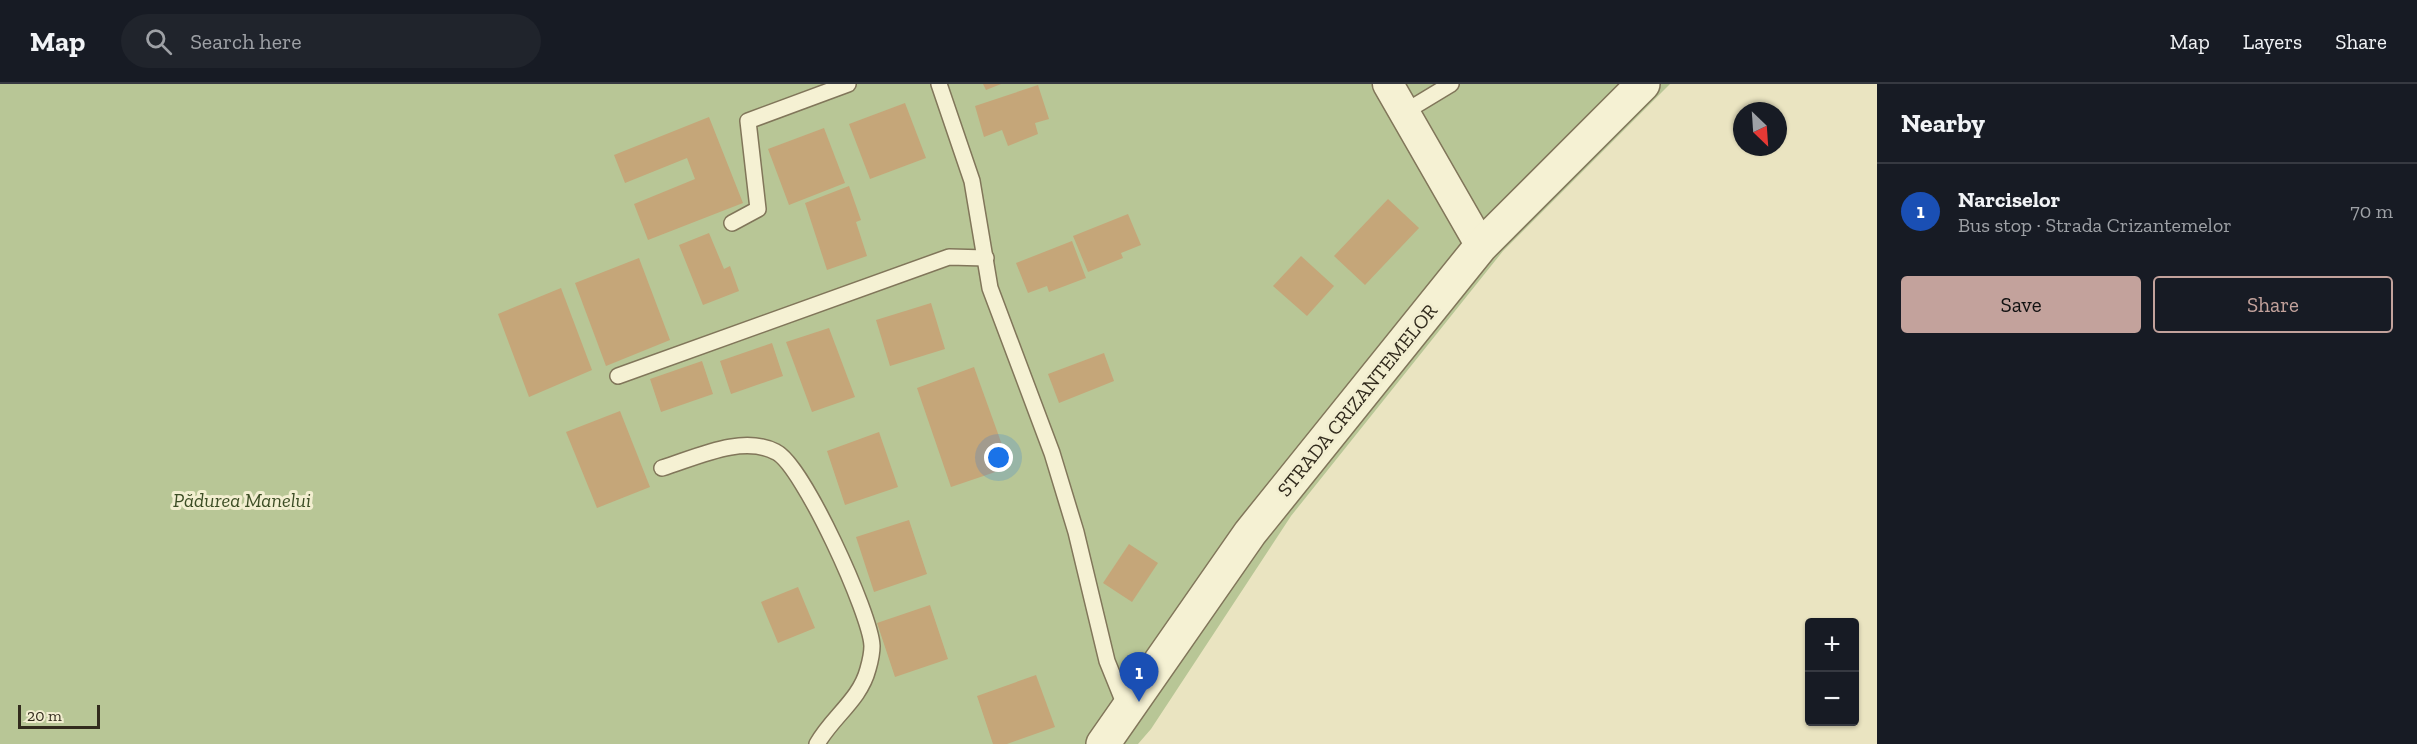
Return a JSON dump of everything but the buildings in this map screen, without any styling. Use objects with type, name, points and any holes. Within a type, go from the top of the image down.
[{"type":"street","points":[[1388,84],[1481,246]]},
{"type":"street","name":"STRADA CRIZANTEMELOR","points":[[1103,744],[1250,533],[1481,246],[1644,84]]},
{"type":"lane","points":[[732,223],[758,209],[748,121],[848,84]]},
{"type":"lane","points":[[939,84],[972,181],[990,288],[1052,453],[1076,532],[1107,661],[1126,708]]},
{"type":"lane","points":[[1403,113],[1451,84]]},
{"type":"lane","points":[[618,376],[949,257],[986,258]]},
{"type":"lane","points":[[662,468],[724,449],[755,445],[777,452],[794,468],[812,499],[865,615],[872,647],[868,670],[858,694],[818,744]]},
{"type":"green space","name":"Pădurea Manelui","points":[[0,84],[1670,84],[1503,251],[1291,516],[1151,729],[1138,744],[0,744]]},
{"type":"place","name":"Narciselor","points":[[1139,702]]}]
